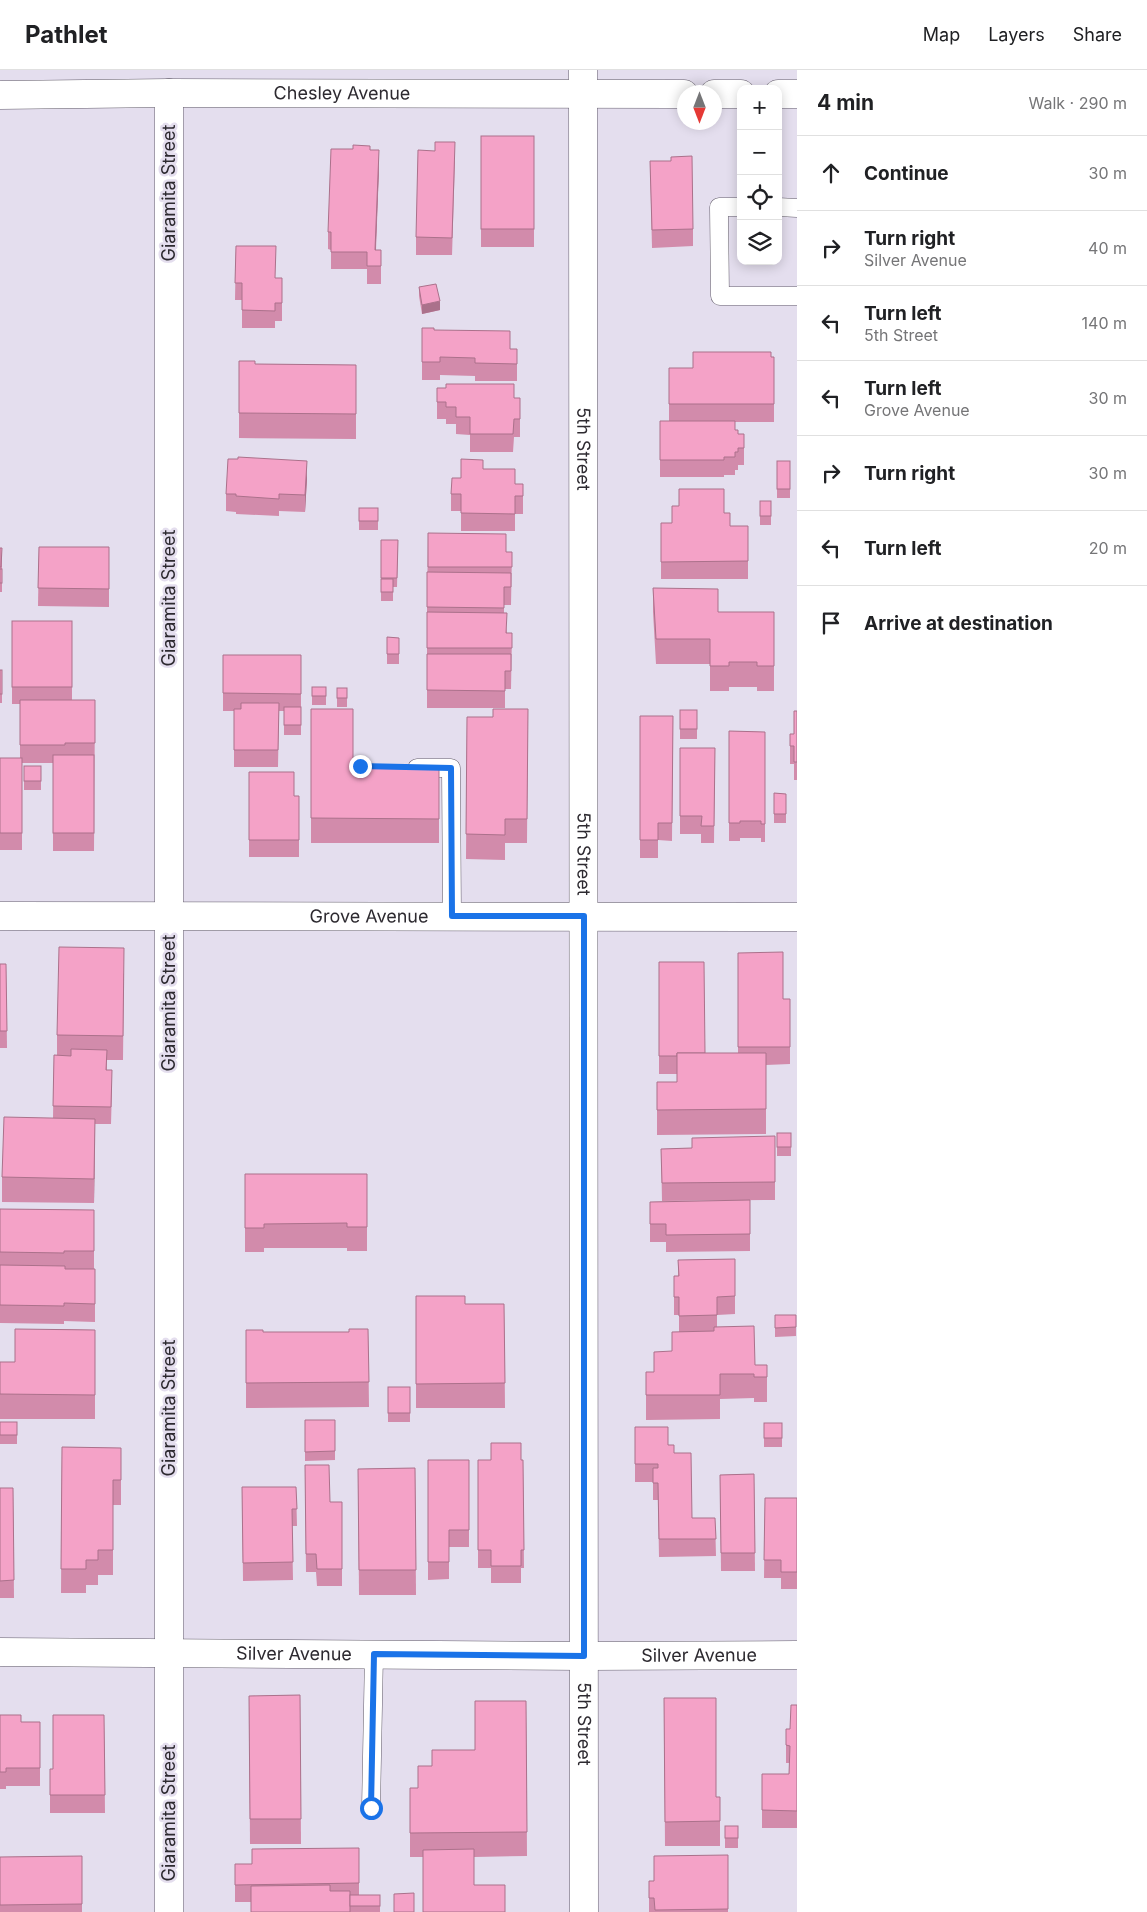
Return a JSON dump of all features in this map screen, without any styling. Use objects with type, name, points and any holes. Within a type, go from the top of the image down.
[{"type":"street","name":"Chesley Avenue","points":[[0,95],[169,93],[583,82],[677,93]]},
{"type":"street","name":"5th Street","points":[[583,82],[584,1912]]},
{"type":"street","name":"Giaramita Street","points":[[169,93],[169,1912]]},
{"type":"street","points":[[722,94],[737,94]]},
{"type":"street","points":[[782,94],[797,94]]},
{"type":"street","name":"Grove Avenue","points":[[0,916],[797,917]]},
{"type":"street","name":"Silver Avenue","points":[[0,1652],[584,1656],[797,1655]]},
{"type":"lane","points":[[737,207],[719,207],[720,296],[797,296]]},
{"type":"lane","points":[[782,208],[797,208]]},
{"type":"lane","points":[[397,767],[451,768],[452,916]]},
{"type":"lane","points":[[371,1808],[374,1654]]},
{"type":"building","points":[[481,136],[534,136],[534,229],[481,229]]},
{"type":"building","points":[[435,142],[455,142],[452,238],[416,237],[418,150],[435,151]]},
{"type":"building","points":[[353,145],[370,146],[370,150],[379,150],[375,250],[381,250],[381,266],[367,266],[367,252],[331,252],[331,232],[328,232],[331,149],[353,149]]},
{"type":"building","points":[[692,156],[693,229],[652,230],[650,161],[671,161],[671,157]]},
{"type":"building","points":[[236,246],[276,246],[275,278],[282,278],[282,303],[275,303],[275,311],[242,310],[242,283],[235,283]]},
{"type":"building","points":[[436,284],[440,301],[422,305],[419,287]]},
{"type":"building","points":[[422,328],[434,328],[434,330],[510,331],[510,349],[517,349],[517,364],[475,363],[475,358],[440,357],[440,362],[422,362]]},
{"type":"building","points":[[693,352],[771,352],[771,357],[774,357],[774,404],[669,404],[669,368],[693,368]]},
{"type":"building","points":[[239,361],[255,361],[255,364],[356,365],[356,414],[239,413]]},
{"type":"building","points":[[446,384],[514,384],[514,398],[520,398],[520,419],[514,419],[513,434],[470,434],[470,417],[456,417],[456,407],[446,407],[446,402],[437,402],[437,388],[446,388]]},
{"type":"building","points":[[660,421],[735,421],[735,430],[738,430],[738,434],[744,434],[744,448],[738,448],[738,452],[735,452],[735,457],[724,457],[724,460],[660,460]]},
{"type":"building","points":[[238,457],[307,461],[305,495],[279,494],[279,499],[226,494],[228,459],[238,459]]},
{"type":"building","points":[[461,459],[483,460],[483,469],[515,469],[515,484],[523,484],[523,496],[515,496],[515,514],[461,513],[461,494],[451,494],[452,478],[461,478]]},
{"type":"building","points":[[777,461],[790,461],[790,489],[777,489]]},
{"type":"building","points":[[679,489],[724,489],[724,513],[730,513],[730,526],[748,526],[748,561],[661,562],[661,523],[672,523],[672,506],[679,506]]},
{"type":"building","points":[[760,501],[771,501],[771,516],[760,516]]},
{"type":"building","points":[[359,508],[378,508],[378,521],[359,521]]},
{"type":"building","points":[[428,533],[506,534],[506,552],[512,552],[512,567],[428,567]]},
{"type":"building","points":[[381,540],[398,540],[397,578],[381,578]]},
{"type":"building","points":[[39,547],[109,547],[109,589],[38,588]]},
{"type":"building","points":[[0,548],[2,548],[1,567],[0,567]]},
{"type":"building","points":[[0,569],[2,569],[2,583],[0,583]]},
{"type":"building","points":[[427,572],[511,573],[511,587],[504,587],[504,608],[427,607]]},
{"type":"building","points":[[381,579],[393,579],[393,592],[381,592]]},
{"type":"building","points":[[653,588],[718,589],[718,612],[774,612],[774,666],[757,666],[757,662],[729,662],[729,666],[710,666],[710,639],[656,639]]},
{"type":"building","points":[[427,612],[507,613],[506,633],[512,633],[512,648],[427,648]]},
{"type":"building","points":[[12,621],[72,621],[72,687],[12,687]]},
{"type":"building","points":[[387,637],[399,638],[399,654],[387,654]]},
{"type":"building","points":[[427,654],[511,654],[511,671],[505,671],[505,691],[427,690]]},
{"type":"building","points":[[223,655],[301,655],[301,694],[223,693]]},
{"type":"building","points":[[0,670],[2,670],[2,694],[0,694]]},
{"type":"building","points":[[312,687],[326,687],[326,696],[312,696]]},
{"type":"building","points":[[337,688],[347,688],[347,698],[337,698]]},
{"type":"building","points":[[20,700],[95,700],[95,743],[20,745]]},
{"type":"building","points":[[241,703],[279,703],[278,750],[234,750],[234,709],[241,709]]},
{"type":"building","points":[[284,707],[301,707],[301,725],[284,725]]},
{"type":"building","points":[[311,709],[353,709],[353,765],[439,766],[439,819],[311,818]]},
{"type":"building","points":[[493,709],[528,709],[527,819],[505,819],[505,835],[466,834],[467,717],[493,717]]},
{"type":"building","points":[[680,710],[697,710],[697,729],[680,729]]},
{"type":"building","points":[[794,711],[797,711],[797,762],[794,762],[794,746],[790,746],[790,734],[794,734]]},
{"type":"building","points":[[640,716],[673,716],[672,823],[658,823],[658,840],[640,840]]},
{"type":"building","points":[[729,731],[765,732],[765,824],[761,824],[761,821],[729,823]]},
{"type":"building","points":[[680,748],[715,748],[714,826],[701,826],[702,816],[680,816]]},
{"type":"building","points":[[53,755],[94,755],[94,833],[53,833]]},
{"type":"building","points":[[0,758],[22,758],[22,833],[0,833]]},
{"type":"building","points":[[24,766],[41,766],[41,781],[24,781]]},
{"type":"building","points":[[249,772],[294,772],[294,796],[299,796],[299,840],[249,840]]},
{"type":"building","points":[[774,793],[786,794],[786,814],[774,814]]},
{"type":"building","points":[[59,947],[124,948],[123,1036],[57,1035]]},
{"type":"building","points":[[783,952],[783,999],[790,999],[790,1047],[738,1047],[738,953]]},
{"type":"building","points":[[659,962],[704,962],[705,1053],[677,1053],[677,1056],[659,1056]]},
{"type":"building","points":[[0,964],[6,964],[7,1031],[0,1031]]},
{"type":"building","points":[[71,1049],[107,1050],[106,1070],[112,1070],[111,1107],[53,1106],[54,1055],[71,1056]]},
{"type":"building","points":[[677,1053],[766,1053],[766,1109],[657,1110],[657,1082],[677,1082]]},
{"type":"building","points":[[4,1117],[95,1119],[94,1179],[2,1177]]},
{"type":"building","points":[[777,1133],[791,1133],[791,1147],[777,1147]]},
{"type":"building","points":[[775,1136],[775,1182],[662,1183],[661,1149],[692,1148],[692,1138]]},
{"type":"building","points":[[245,1174],[367,1174],[367,1227],[347,1227],[347,1223],[264,1224],[264,1228],[245,1228]]},
{"type":"building","points":[[750,1200],[750,1234],[666,1235],[666,1224],[650,1224],[650,1202]]},
{"type":"building","points":[[0,1209],[94,1210],[94,1251],[64,1251],[64,1253],[0,1252]]},
{"type":"building","points":[[735,1259],[735,1296],[717,1297],[717,1315],[679,1316],[679,1297],[674,1297],[674,1276],[679,1276],[678,1260]]},
{"type":"building","points":[[0,1265],[65,1266],[65,1269],[95,1269],[95,1304],[64,1303],[64,1306],[0,1305]]},
{"type":"building","points":[[416,1296],[465,1296],[465,1304],[504,1304],[505,1383],[416,1384]]},
{"type":"building","points":[[775,1315],[796,1315],[796,1327],[775,1328]]},
{"type":"building","points":[[754,1326],[755,1365],[767,1365],[767,1377],[754,1377],[754,1374],[720,1374],[720,1395],[646,1395],[646,1372],[654,1372],[654,1352],[672,1351],[672,1332],[714,1331],[714,1327]]},
{"type":"building","points":[[15,1329],[95,1330],[95,1395],[0,1394],[0,1362],[15,1362]]},
{"type":"building","points":[[349,1329],[368,1329],[369,1382],[246,1383],[246,1330],[263,1330],[263,1332],[349,1332]]},
{"type":"building","points":[[388,1387],[410,1387],[410,1413],[388,1413]]},
{"type":"building","points":[[305,1420],[335,1420],[335,1451],[305,1452]]},
{"type":"building","points":[[0,1422],[17,1422],[17,1435],[0,1435]]},
{"type":"building","points":[[764,1423],[782,1423],[782,1438],[764,1438]]},
{"type":"building","points":[[635,1427],[668,1427],[668,1445],[674,1445],[674,1453],[691,1453],[692,1518],[715,1518],[716,1539],[659,1539],[658,1483],[653,1483],[653,1468],[658,1468],[658,1464],[635,1464]]},
{"type":"building","points":[[491,1443],[521,1443],[521,1460],[523,1460],[524,1550],[521,1550],[521,1566],[491,1566],[491,1550],[478,1550],[478,1460],[491,1460]]},
{"type":"building","points":[[62,1447],[121,1448],[121,1480],[113,1480],[113,1550],[98,1550],[98,1560],[86,1560],[86,1569],[61,1569]]},
{"type":"building","points":[[428,1460],[469,1460],[469,1530],[449,1530],[449,1562],[428,1562]]},
{"type":"building","points":[[305,1465],[329,1465],[330,1502],[342,1502],[342,1569],[317,1569],[316,1554],[306,1554]]},
{"type":"building","points":[[415,1468],[416,1570],[359,1570],[358,1469]]},
{"type":"building","points":[[754,1474],[755,1553],[721,1553],[720,1475]]},
{"type":"building","points":[[242,1487],[296,1487],[297,1509],[292,1509],[293,1562],[243,1563]]},
{"type":"building","points":[[0,1488],[13,1488],[14,1580],[0,1581]]},
{"type":"building","points":[[765,1498],[797,1498],[797,1572],[781,1572],[781,1560],[764,1560]]},
{"type":"building","points":[[300,1695],[301,1819],[250,1819],[249,1696]]},
{"type":"building","points":[[664,1698],[716,1698],[716,1797],[720,1797],[720,1821],[665,1822]]},
{"type":"building","points":[[475,1701],[526,1701],[527,1832],[410,1833],[410,1788],[418,1788],[418,1766],[432,1766],[432,1750],[475,1750]]},
{"type":"building","points":[[791,1705],[797,1705],[797,1811],[762,1810],[762,1774],[789,1774],[790,1746],[786,1745],[786,1729],[790,1729]]},
{"type":"building","points":[[0,1715],[21,1715],[21,1722],[40,1722],[40,1768],[6,1768],[6,1772],[0,1772]]},
{"type":"building","points":[[53,1715],[104,1715],[105,1795],[50,1795],[50,1769],[53,1769]]},
{"type":"building","points":[[725,1826],[738,1826],[738,1838],[725,1838]]},
{"type":"building","points":[[359,1848],[359,1883],[235,1885],[235,1864],[252,1864],[252,1849]]},
{"type":"building","points":[[474,1849],[474,1885],[505,1885],[505,1912],[423,1912],[423,1850]]},
{"type":"building","points":[[728,1855],[728,1909],[655,1910],[654,1898],[649,1898],[649,1881],[654,1881],[654,1856]]},
{"type":"building","points":[[82,1856],[82,1904],[0,1905],[0,1857]]},
{"type":"building","points":[[330,1885],[330,1891],[350,1891],[350,1912],[251,1912],[251,1886]]},
{"type":"building","points":[[414,1893],[414,1912],[394,1912],[394,1894]]},
{"type":"building","points":[[350,1895],[380,1895],[380,1906],[350,1906]]},
{"type":"route","points":[[360,766],[451,768],[452,916],[584,916],[584,1656],[374,1654],[371,1808]]}]
